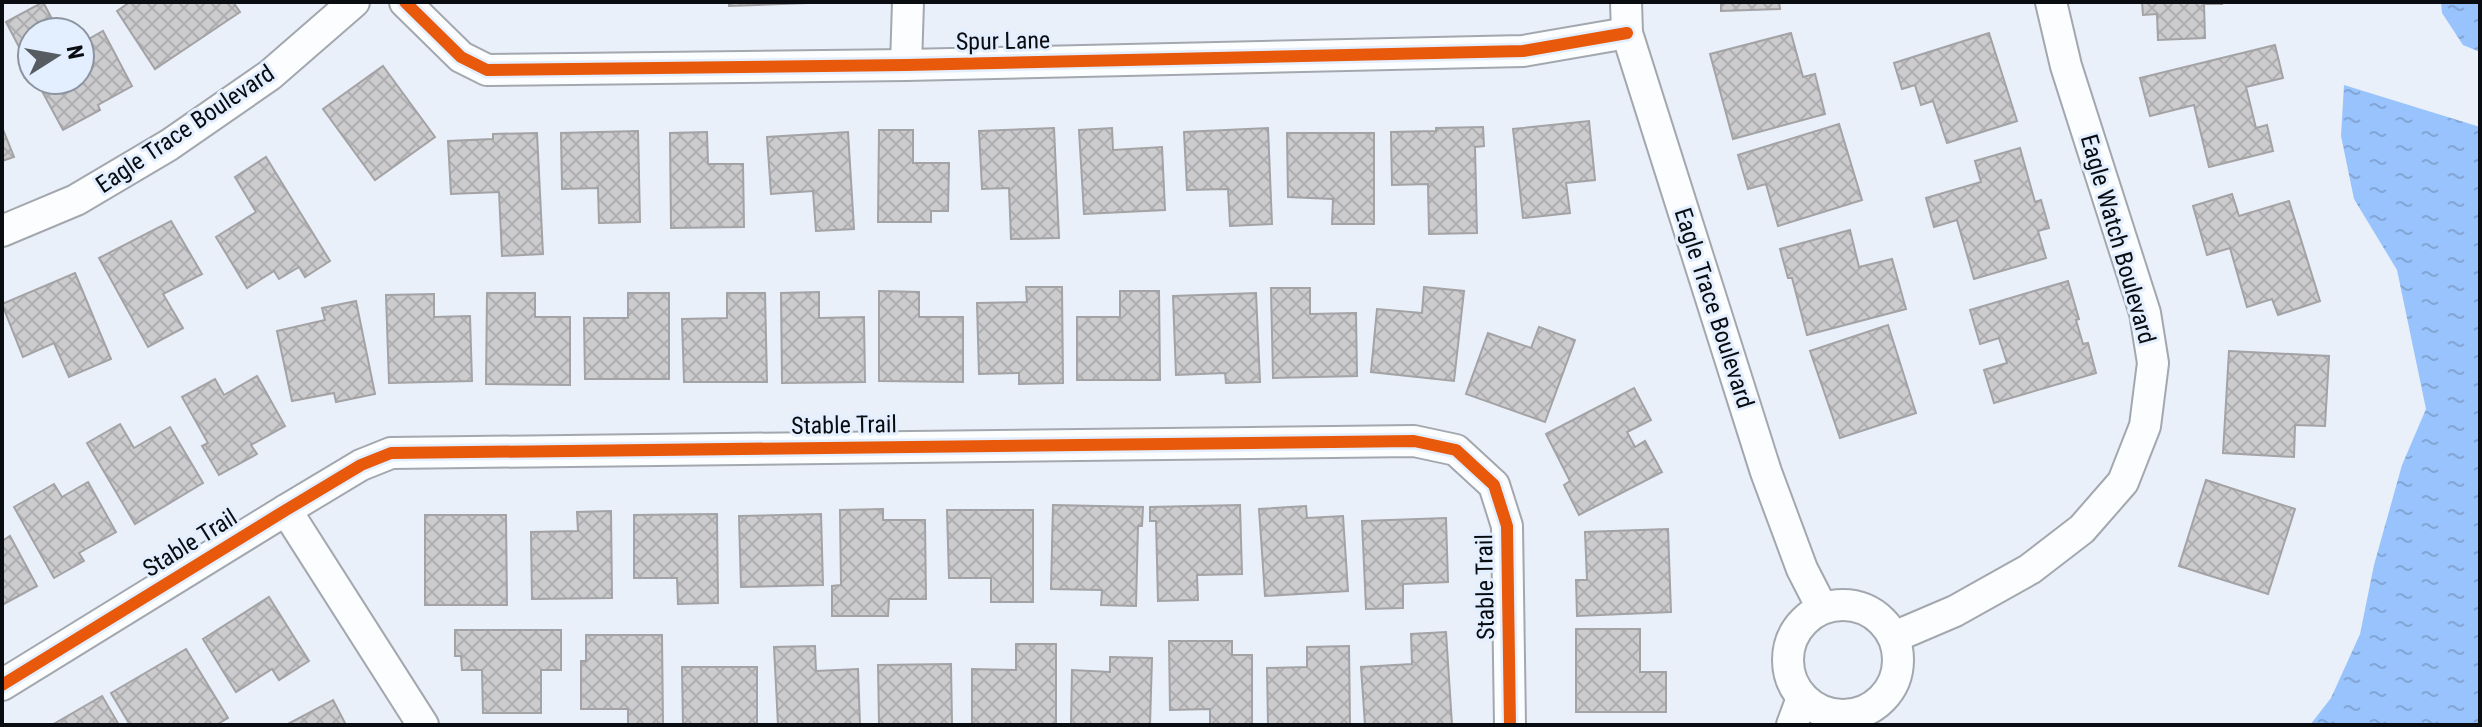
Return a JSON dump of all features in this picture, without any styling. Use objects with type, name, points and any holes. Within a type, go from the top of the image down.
[{"type":"street","name":"Eagle Trace Boulevard","points":[[2,231],[76,200],[169,145],[270,75],[354,2]]},
{"type":"street","name":"Spur Lane","points":[[405,2],[461,57],[487,70],[906,65],[1523,51],[1627,33]]},
{"type":"street","points":[[906,65],[908,2]]},
{"type":"street","name":"Eagle Trace Boulevard","points":[[1626,2],[1627,33],[1766,472],[1802,569],[1822,608]]},
{"type":"street","name":"Eagle Watch Boulevard","points":[[1894,637],[1955,611],[2030,569],[2082,529],[2123,482],[2145,426],[2153,363],[2145,313],[2066,66],[2051,2]]},
{"type":"street","name":"Stable Trail","points":[[2,685],[361,465],[391,453],[1414,441],[1456,450],[1494,485],[1507,526],[1510,725]]},
{"type":"street","points":[[286,510],[423,725]]},
{"type":"street","points":[[1839,604],[1856,605],[1872,612],[1894,637],[1897,662],[1891,687],[1881,700],[1849,720],[1816,709],[1797,712],[1787,665],[1788,647],[1795,630],[1807,617],[1822,608],[1839,604]]},
{"type":"water","points":[[2441,2],[2480,2],[2480,52],[2463,45],[2442,13]]},
{"type":"water","points":[[2344,85],[2480,127],[2480,725],[2310,725],[2331,698],[2360,634],[2374,565],[2402,465],[2426,409],[2397,270],[2354,199],[2341,136]]},
{"type":"building","points":[[43,2],[50,16],[17,16]]},
{"type":"building","points":[[130,2],[233,2],[240,12],[155,69],[117,11]]},
{"type":"building","points":[[729,2],[835,2],[729,6]]},
{"type":"building","points":[[1721,2],[1779,2],[1780,9],[1721,11]]},
{"type":"building","points":[[2142,2],[2222,4],[2204,4],[2205,38],[2158,40],[2157,14],[2143,15]]},
{"type":"building","points":[[16,17],[16,41],[6,22]]},
{"type":"building","points":[[103,31],[132,86],[98,105],[100,110],[63,130],[45,96],[96,96],[96,35]]},
{"type":"building","points":[[1791,33],[1803,77],[1815,74],[1825,114],[1733,139],[1710,54]]},
{"type":"building","points":[[1989,33],[2017,121],[1947,143],[1933,101],[1921,105],[1915,85],[1902,89],[1894,63]]},
{"type":"building","points":[[2275,45],[2283,78],[2246,87],[2256,128],[2267,125],[2273,151],[2209,167],[2194,105],[2150,116],[2140,78]]},
{"type":"building","points":[[383,66],[435,137],[375,180],[323,109]]},
{"type":"building","points":[[1589,121],[1595,180],[1566,183],[1570,213],[1523,218],[1513,129]]},
{"type":"building","points":[[1839,124],[1862,200],[1778,226],[1766,184],[1748,189],[1738,155]]},
{"type":"building","points":[[2,127],[14,157],[2,161]]},
{"type":"building","points":[[1483,127],[1484,146],[1475,147],[1477,233],[1429,234],[1428,184],[1392,185],[1391,132]]},
{"type":"building","points":[[1054,128],[1059,238],[1011,239],[1009,188],[982,189],[979,131]]},
{"type":"building","points":[[1112,128],[1113,150],[1162,147],[1165,210],[1084,214],[1079,130]]},
{"type":"building","points":[[1268,128],[1272,224],[1230,226],[1228,189],[1187,190],[1184,132]]},
{"type":"building","points":[[879,130],[913,130],[913,163],[949,163],[948,211],[931,211],[931,222],[878,222]]},
{"type":"building","points":[[638,131],[640,222],[599,223],[598,188],[562,189],[561,133]]},
{"type":"building","points":[[707,132],[708,164],[743,164],[744,227],[671,228],[670,133]]},
{"type":"building","points":[[848,132],[854,229],[816,231],[813,191],[771,194],[767,137]]},
{"type":"building","points":[[537,133],[543,254],[502,256],[499,192],[451,194],[448,141],[493,139],[493,134]]},
{"type":"building","points":[[1287,133],[1374,133],[1374,224],[1332,224],[1333,199],[1288,197]]},
{"type":"building","points":[[2020,148],[2035,202],[2041,200],[2049,228],[2038,231],[2046,258],[1974,279],[1957,220],[1934,227],[1926,198],[1981,182],[1975,161]]},
{"type":"building","points":[[266,157],[330,261],[305,277],[299,267],[279,279],[274,271],[247,288],[216,237],[256,212],[235,177]]},
{"type":"building","points":[[2232,194],[2239,216],[2289,201],[2320,301],[2278,315],[2272,299],[2247,307],[2230,248],[2207,255],[2193,206]]},
{"type":"building","points":[[171,221],[202,274],[163,294],[183,328],[148,347],[99,258]]},
{"type":"building","points":[[1850,230],[1859,267],[1892,259],[1906,309],[1807,335],[1792,278],[1788,278],[1780,249]]},
{"type":"building","points":[[75,273],[111,359],[69,377],[54,343],[23,357],[2,304]]},
{"type":"building","points":[[2068,281],[2083,344],[2088,343],[2096,373],[1994,403],[1984,370],[2007,363],[1999,338],[1980,344],[1970,310]]},
{"type":"building","points":[[1026,287],[1062,287],[1063,383],[1019,384],[1019,373],[979,374],[977,303],[1027,302]]},
{"type":"building","points":[[1424,287],[1464,291],[1454,381],[1371,372],[1377,309],[1422,313]]},
{"type":"building","points":[[1271,288],[1310,288],[1310,314],[1356,313],[1357,376],[1273,378]]},
{"type":"building","points":[[879,291],[919,292],[919,317],[963,317],[963,382],[879,381]]},
{"type":"building","points":[[1120,291],[1159,291],[1160,380],[1077,380],[1077,317],[1120,317]]},
{"type":"building","points":[[819,292],[819,318],[864,317],[865,382],[782,383],[781,293]]},
{"type":"building","points":[[487,293],[535,293],[535,317],[570,317],[570,385],[486,384]]},
{"type":"building","points":[[628,293],[669,293],[669,379],[585,379],[584,318],[628,318]]},
{"type":"building","points":[[727,293],[765,293],[767,382],[684,382],[682,319],[727,318]]},
{"type":"building","points":[[1256,293],[1260,382],[1226,383],[1225,373],[1176,375],[1173,296]]},
{"type":"building","points":[[434,294],[434,317],[470,316],[472,381],[389,383],[386,295]]},
{"type":"building","points":[[356,301],[375,394],[336,402],[334,393],[292,401],[277,331],[325,320],[322,308]]},
{"type":"building","points":[[1888,325],[1916,413],[1840,438],[1810,351]]},
{"type":"building","points":[[1539,327],[1575,340],[1545,422],[1466,394],[1488,333],[1531,348]]},
{"type":"building","points":[[2229,351],[2329,356],[2325,426],[2295,425],[2294,457],[2223,453]]},
{"type":"building","points":[[257,376],[285,426],[251,445],[257,454],[219,475],[202,446],[208,443],[182,397],[215,379],[224,395]]},
{"type":"building","points":[[1634,388],[1651,420],[1627,432],[1635,447],[1645,441],[1662,472],[1579,515],[1564,485],[1570,481],[1546,434]]},
{"type":"building","points":[[120,424],[134,448],[170,427],[203,483],[135,524],[87,443]]},
{"type":"building","points":[[2206,480],[2295,509],[2268,594],[2179,566]]},
{"type":"building","points":[[88,482],[116,532],[79,553],[84,561],[54,578],[14,507],[54,484],[62,497]]},
{"type":"building","points":[[1053,505],[1143,507],[1142,526],[1138,526],[1136,606],[1101,605],[1102,590],[1051,589]]},
{"type":"building","points":[[1240,505],[1242,574],[1197,575],[1198,600],[1158,601],[1156,521],[1150,521],[1150,507]]},
{"type":"building","points":[[1306,506],[1307,518],[1343,516],[1348,591],[1265,596],[1259,509]]},
{"type":"building","points":[[883,509],[883,520],[925,520],[926,599],[889,599],[888,616],[832,616],[832,586],[841,585],[840,510]]},
{"type":"building","points":[[947,510],[1033,510],[1033,602],[991,602],[991,578],[949,578]]},
{"type":"building","points":[[611,511],[612,598],[532,599],[531,532],[578,531],[577,512]]},
{"type":"building","points":[[717,514],[718,603],[678,604],[677,578],[634,578],[634,515]]},
{"type":"building","points":[[821,514],[823,585],[741,587],[739,516]]},
{"type":"building","points":[[425,515],[506,515],[507,605],[425,605]]},
{"type":"building","points":[[1446,518],[1448,582],[1403,584],[1403,608],[1366,609],[1362,521]]},
{"type":"building","points":[[1668,529],[1671,612],[1577,616],[1576,580],[1587,580],[1585,532]]},
{"type":"building","points":[[10,536],[37,586],[2,605],[2,541]]},
{"type":"building","points":[[269,597],[309,661],[279,680],[272,669],[236,692],[203,639]]},
{"type":"building","points":[[1576,629],[1640,629],[1640,672],[1666,672],[1666,712],[1576,712]]},
{"type":"building","points":[[455,630],[561,630],[561,670],[541,670],[541,713],[483,713],[482,670],[462,670],[461,656],[455,656]]},
{"type":"building","points":[[1446,632],[1452,725],[1365,725],[1361,667],[1412,664],[1411,634]]},
{"type":"building","points":[[586,635],[662,635],[663,725],[628,725],[628,709],[581,709],[581,661],[586,661]]},
{"type":"building","points":[[1169,641],[1232,641],[1232,655],[1252,655],[1252,725],[1210,725],[1210,709],[1170,710]]},
{"type":"building","points":[[1016,644],[1056,644],[1056,725],[972,725],[972,669],[1016,670]]},
{"type":"building","points":[[815,646],[816,671],[858,669],[860,725],[778,725],[774,647]]},
{"type":"building","points":[[1349,646],[1350,725],[1268,725],[1267,668],[1307,667],[1307,647]]},
{"type":"building","points":[[186,649],[228,718],[216,725],[130,725],[111,693]]},
{"type":"building","points":[[1110,657],[1152,658],[1150,725],[1071,725],[1072,670],[1110,672]]},
{"type":"building","points":[[951,664],[952,725],[879,725],[878,665]]},
{"type":"building","points":[[682,667],[757,667],[757,725],[683,725]]},
{"type":"building","points":[[102,696],[119,725],[52,725]]},
{"type":"building","points":[[333,700],[346,725],[286,725]]},
{"type":"cycle path","points":[[405,2],[461,57],[487,70],[906,65],[1523,51],[1627,33]]},
{"type":"cycle path","points":[[2,685],[361,465],[391,453],[1414,441],[1456,450],[1494,485],[1507,526],[1510,725]]}]
